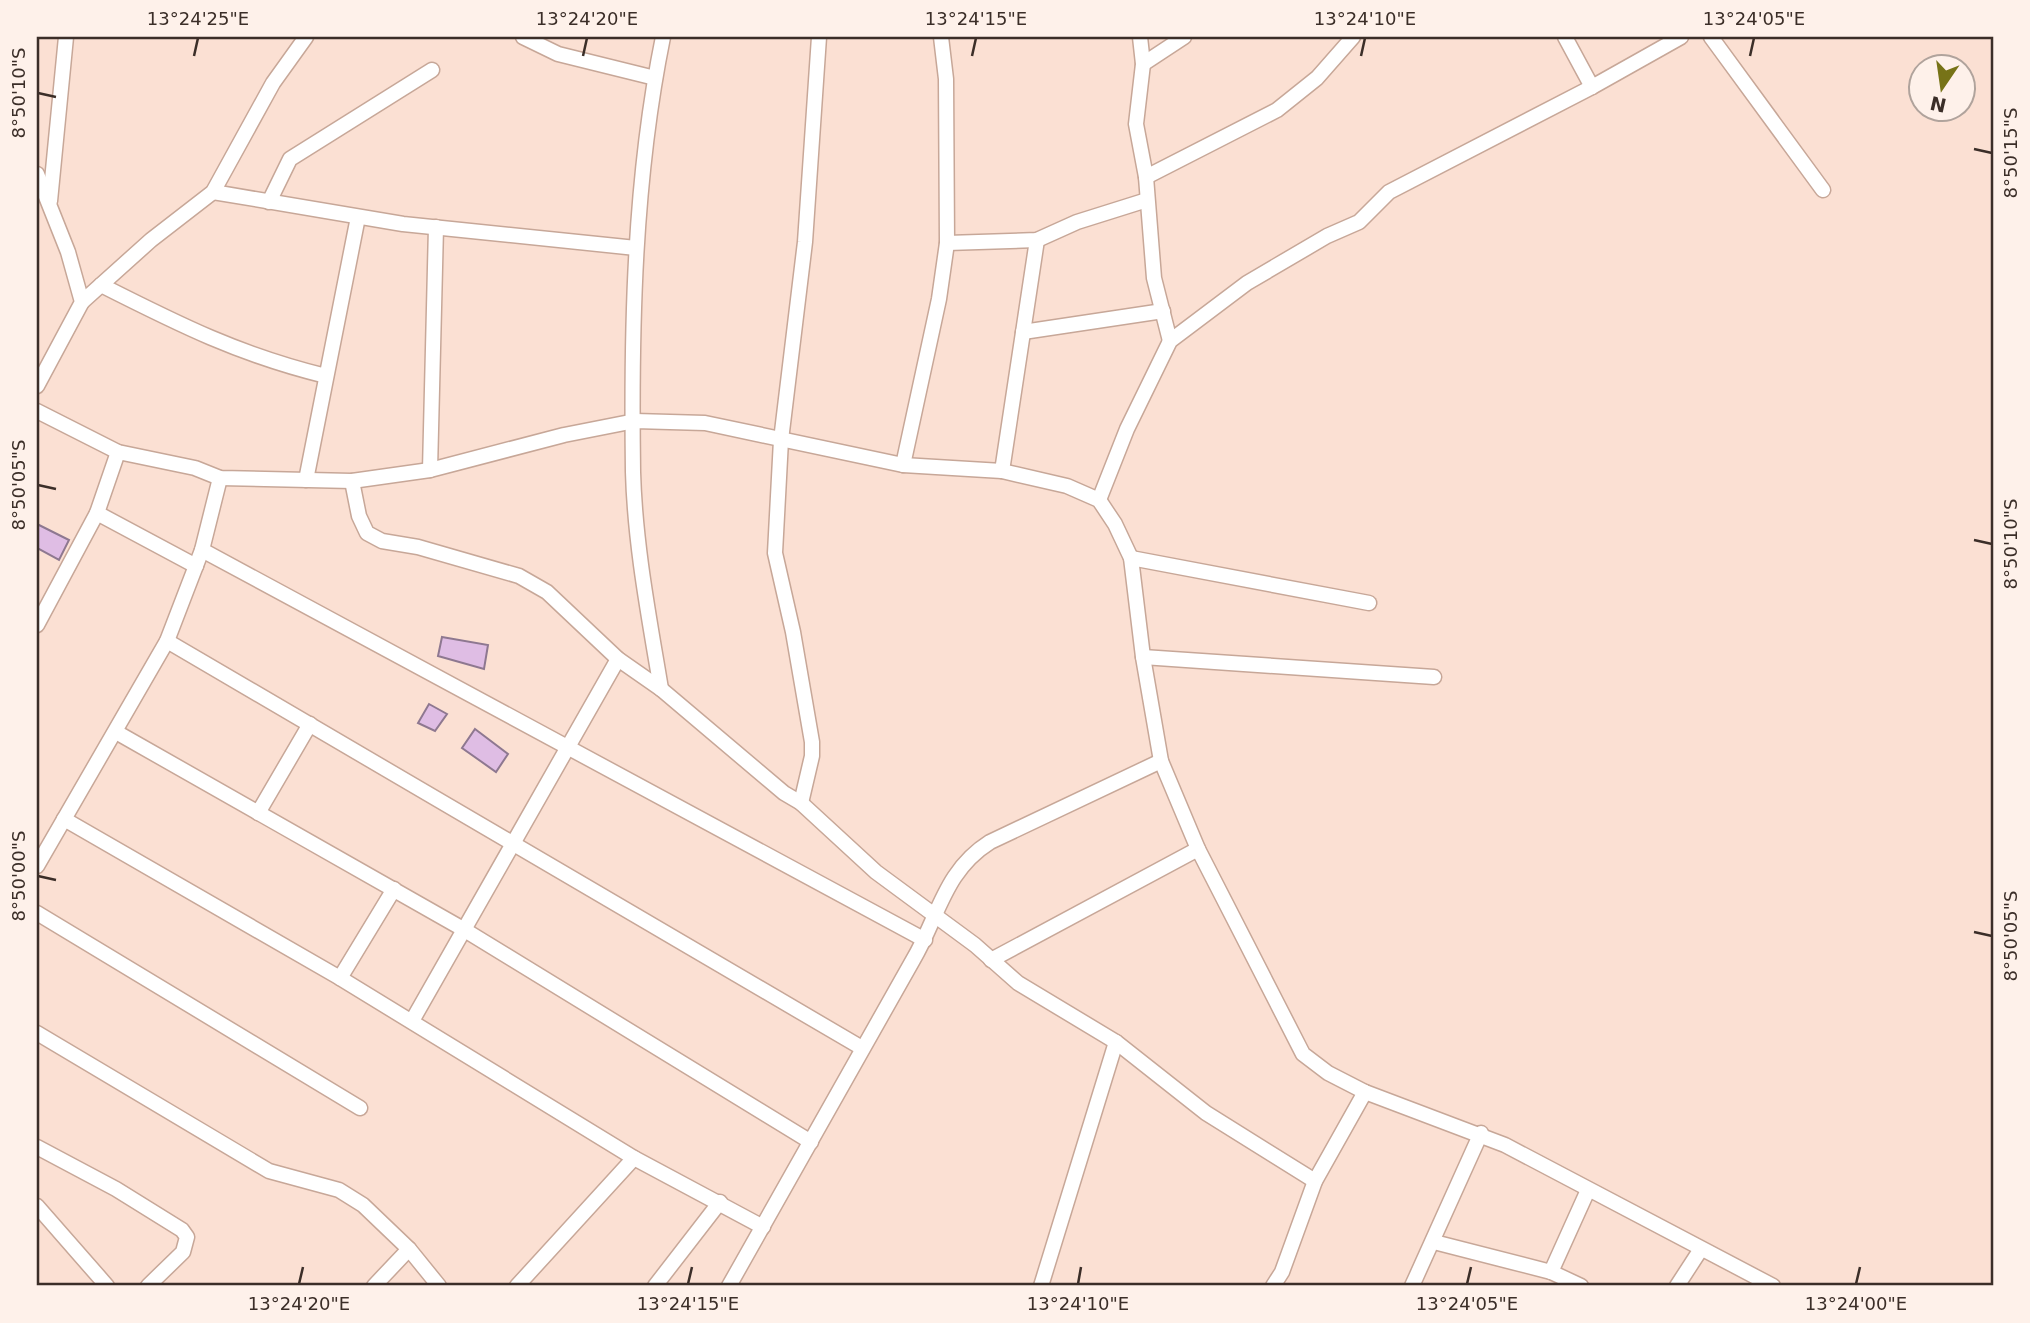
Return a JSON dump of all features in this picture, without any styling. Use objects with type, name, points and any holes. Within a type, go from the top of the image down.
[{"type":"street","points":[[49,203],[66,37]]},
{"type":"street","points":[[37,386],[82,302],[213,192],[274,83],[306,37]]},
{"type":"street","points":[[523,37],[558,54],[655,78]]},
{"type":"street","points":[[661,689],[642,569],[634,473],[636,248],[655,78],[663,37]]},
{"type":"street","points":[[801,803],[812,743],[793,632],[775,553],[781,440],[805,242],[819,37]]},
{"type":"street","points":[[903,465],[939,299],[947,243],[946,79],[941,37]]},
{"type":"street","points":[[1140,37],[1143,64],[1136,124],[1146,177],[1154,278],[1170,341]]},
{"type":"street","points":[[1143,64],[1184,37]]},
{"type":"street","points":[[1146,177],[1277,110],[1317,78],[1353,37]]},
{"type":"street","points":[[1565,37],[1592,87]]},
{"type":"street","points":[[1099,500],[1127,429],[1170,341],[1247,283],[1327,236],[1359,222],[1389,192],[1592,87],[1681,37]]},
{"type":"street","points":[[1711,37],[1823,190]]},
{"type":"street","points":[[269,202],[290,159],[432,70]]},
{"type":"street","points":[[37,174],[82,302]]},
{"type":"street","points":[[213,192],[358,217],[636,248]]},
{"type":"street","points":[[947,243],[1037,240],[1077,222],[1147,200]]},
{"type":"street","points":[[306,480],[358,217]]},
{"type":"street","points":[[430,470],[436,227]]},
{"type":"street","points":[[1002,471],[1037,240]]},
{"type":"street","points":[[101,285],[195,333],[240,352],[326,376]]},
{"type":"street","points":[[1023,332],[1163,311]]},
{"type":"street","points":[[37,411],[118,452],[195,468],[220,478],[352,481],[430,470],[564,435],[635,421],[705,423],[903,465],[1002,471],[1067,486],[1099,500],[1115,524],[1131,558],[1143,657],[1161,761],[1198,849],[1303,1054],[1328,1073],[1365,1093],[1481,1133],[1773,1286]]},
{"type":"street","points":[[37,625],[97,513],[118,452]]},
{"type":"street","points":[[37,866],[167,641],[202,550],[220,478]]},
{"type":"street","points":[[352,481],[359,516],[367,533],[382,541],[418,547],[519,576],[547,592],[618,659],[661,689],[784,793],[801,803],[876,872],[1039,997],[1116,1042],[1206,1113],[1315,1181]]},
{"type":"street","points":[[97,513],[196,566]]},
{"type":"street","points":[[202,550],[568,750],[925,940]]},
{"type":"street","points":[[1131,558],[1369,603]]},
{"type":"street","points":[[167,641],[862,1048]]},
{"type":"street","points":[[1143,657],[1434,677]]},
{"type":"street","points":[[412,1021],[618,659]]},
{"type":"street","points":[[258,813],[310,724]]},
{"type":"street","points":[[116,732],[463,929],[811,1142]]},
{"type":"street","points":[[736,1284],[763,1227],[925,940],[954,874],[970,855],[990,842],[1161,761]]},
{"type":"street","points":[[64,819],[340,978],[634,1158],[763,1227]]},
{"type":"street","points":[[991,960],[1198,849]]},
{"type":"street","points":[[340,978],[394,889]]},
{"type":"street","points":[[37,913],[360,1108]]},
{"type":"street","points":[[37,1033],[270,1171],[339,1190],[363,1205],[409,1249],[439,1286]]},
{"type":"street","points":[[1041,1286],[1116,1042]]},
{"type":"street","points":[[1273,1286],[1282,1272],[1315,1181],[1365,1093]]},
{"type":"street","points":[[1412,1286],[1481,1133]]},
{"type":"street","points":[[37,1147],[116,1189],[182,1230],[187,1237],[183,1252],[148,1286]]},
{"type":"street","points":[[517,1286],[634,1158]]},
{"type":"street","points":[[1551,1272],[1588,1190]]},
{"type":"street","points":[[655,1286],[720,1202]]},
{"type":"street","points":[[37,1206],[107,1286]]},
{"type":"street","points":[[1434,1242],[1551,1272],[1581,1286]]},
{"type":"street","points":[[374,1286],[409,1249]]},
{"type":"street","points":[[1676,1286],[1701,1249]]},
{"type":"building","points":[[37,524],[69,540],[59,560],[37,548]]},
{"type":"building","points":[[442,637],[488,645],[484,669],[438,656]]},
{"type":"building","points":[[429,704],[447,714],[435,731],[418,723]]},
{"type":"building","points":[[475,729],[508,754],[496,772],[462,748]]}]
